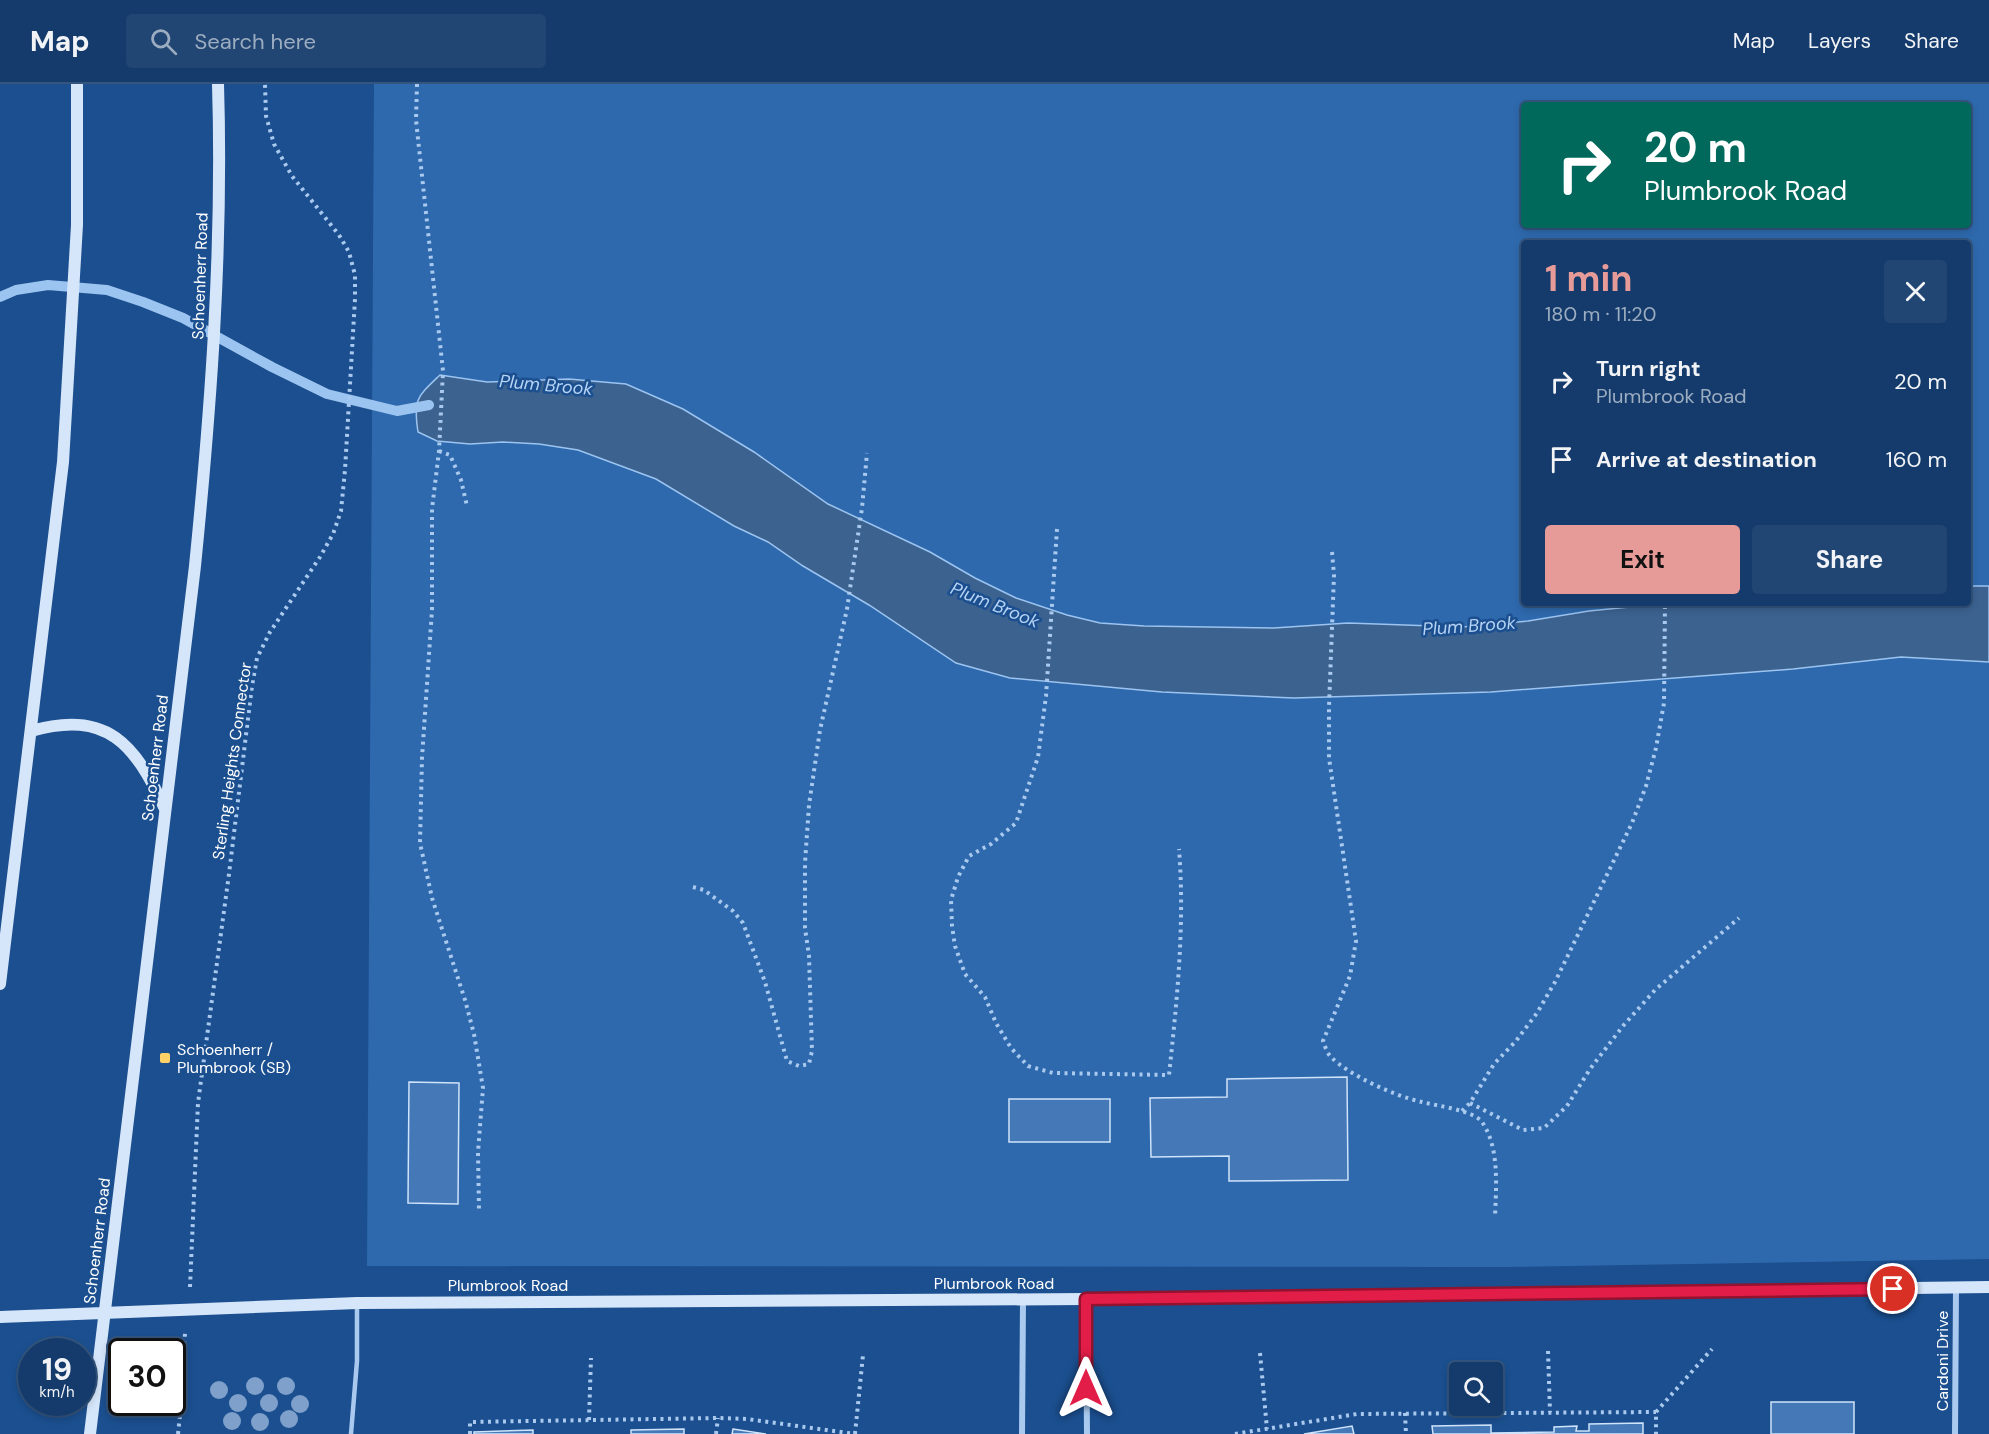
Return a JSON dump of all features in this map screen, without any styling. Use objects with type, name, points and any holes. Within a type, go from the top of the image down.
[{"type":"main road","points":[[0,984],[63,462],[75,271],[78,175],[77,84]]},
{"type":"main road","name":"Schoenherr Road","points":[[90,1434],[195,566],[204,472],[218,280],[220,196],[218,84]]},
{"type":"main road","points":[[31,731],[65,723],[98,728],[111,735],[140,761],[165,810]]},
{"type":"main road","name":"Plumbrook Road","points":[[0,1317],[357,1303],[1086,1299],[1989,1287]]},
{"type":"street","name":"Cardoni Drive","points":[[1954,1434],[1956,1288]]},
{"type":"street","points":[[1022,1434],[1023,1299]]},
{"type":"street","points":[[1086,1299],[1087,1434]]},
{"type":"lane","points":[[351,1434],[357,1361],[357,1303]]},
{"type":"path","name":"Sterling Heights Connector","points":[[191,1273],[198,1103],[257,658],[270,632],[333,534],[341,511],[345,470],[355,275],[349,252],[339,235],[292,176],[274,144],[266,116],[265,84]]},
{"type":"path","points":[[417,84],[416,120],[442,380],[439,451],[432,509],[432,610],[422,758],[420,843],[432,898],[474,1034],[483,1088],[477,1152],[479,1210]]},
{"type":"path","points":[[439,451],[450,455],[461,480],[467,506]]},
{"type":"path","points":[[693,887],[704,890],[733,911],[743,923],[765,982],[787,1061],[799,1065],[809,1064],[812,1051],[809,956],[805,928],[805,863],[809,805],[820,730],[847,609],[867,453]]},
{"type":"path","points":[[1057,529],[1046,696],[1038,757],[1016,823],[991,844],[969,856],[958,877],[951,900],[954,936],[965,974],[986,997],[996,1023],[1011,1048],[1028,1066],[1053,1073],[1168,1075],[1180,958],[1182,888],[1179,849]]},
{"type":"path","points":[[1332,552],[1334,575],[1329,759],[1356,941],[1350,976],[1323,1041],[1330,1056],[1381,1089],[1419,1102],[1462,1111],[1481,1120],[1490,1140],[1497,1176],[1495,1217]]},
{"type":"path","points":[[1462,1111],[1470,1103],[1494,1064],[1516,1041],[1537,1013],[1555,982],[1618,853],[1646,786],[1664,703],[1665,606]]},
{"type":"path","points":[[1470,1103],[1522,1130],[1544,1128],[1567,1106],[1590,1069],[1623,1026],[1655,990],[1739,918]]},
{"type":"path","points":[[1656,1434],[1656,1412],[1712,1349]]},
{"type":"path","points":[[1548,1351],[1550,1412]]},
{"type":"path","points":[[1260,1353],[1267,1429]]},
{"type":"path","points":[[471,1434],[470,1422],[718,1418],[747,1419],[855,1434],[862,1355]]},
{"type":"path","points":[[590,1420],[591,1358]]},
{"type":"path","points":[[1235,1434],[1357,1414],[1656,1412]]},
{"type":"path","points":[[1406,1413],[1406,1434]]},
{"type":"path","points":[[178,1434],[180,1416]]},
{"type":"path","points":[[716,1434],[718,1418]]},
{"type":"shaded area","points":[[374,84],[1989,84],[1989,1259],[1506,1267],[367,1266]]},
{"type":"water","points":[[440,375],[487,382],[569,379],[626,384],[683,409],[754,452],[828,504],[930,552],[1016,598],[1100,623],[1274,628],[1348,623],[1462,627],[1640,606],[1971,606],[1971,586],[1989,586],[1989,662],[1901,657],[1793,669],[1491,692],[1294,698],[1162,692],[1010,678],[956,663],[768,542],[734,526],[656,479],[578,450],[539,444],[503,442],[470,444],[437,441],[418,432],[416,412],[418,399]]},
{"type":"building","points":[[1347,1077],[1348,1180],[1229,1181],[1229,1156],[1151,1157],[1150,1098],[1227,1097],[1227,1079]]},
{"type":"building","points":[[409,1082],[459,1083],[458,1204],[408,1203]]},
{"type":"building","points":[[1009,1099],[1110,1099],[1110,1142],[1009,1142]]},
{"type":"building","points":[[1771,1402],[1854,1402],[1854,1434],[1771,1434]]},
{"type":"building","points":[[1643,1423],[1643,1434],[1433,1434],[1432,1426],[1491,1425],[1491,1433],[1554,1432],[1554,1427],[1577,1426],[1576,1431],[1589,1431],[1589,1424]]},
{"type":"building","points":[[1352,1426],[1354,1434],[1304,1434]]},
{"type":"building","points":[[684,1429],[684,1434],[631,1434],[631,1430]]},
{"type":"building","points":[[733,1429],[766,1434],[732,1434]]},
{"type":"building","points":[[533,1430],[533,1434],[474,1434],[474,1432]]},
{"type":"waterway","name":"Plum Brook","points":[[0,297],[16,290],[48,285],[107,290],[183,318],[327,394],[397,411],[429,405]]},
{"type":"place","name":"Schoenherr / Plumbrook (SB)","points":[[165,1058]]},
{"type":"route","points":[[1086,1388],[1086,1299],[1893,1289]]}]
